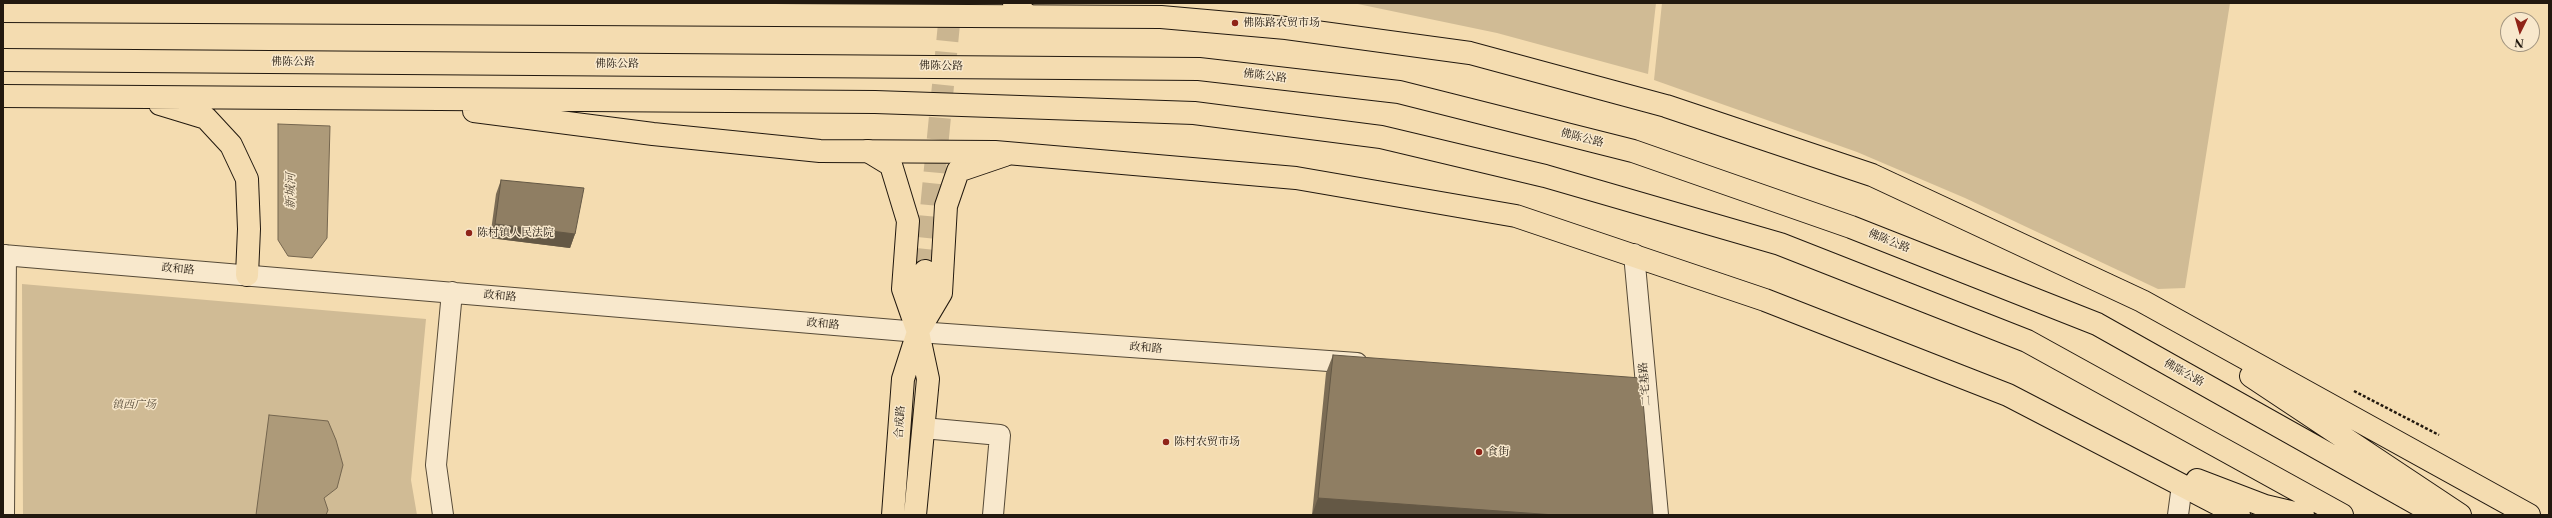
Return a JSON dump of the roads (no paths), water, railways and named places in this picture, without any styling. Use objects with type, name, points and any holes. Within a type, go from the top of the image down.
[{"type":"main road","points":[[3,11],[58,7],[1021,10],[1161,17],[1286,28],[1470,53],[1666,106],[1872,175],[2142,301],[2529,515]]},
{"type":"main road","name":"佛陈公路","points":[[3,60],[1199,68],[1399,92],[1633,151],[1852,227],[2097,324],[2437,515]]},
{"type":"main road","points":[[3,96],[874,102],[1194,113],[1381,137],[1545,176],[1772,242],[2027,341],[2342,515]]},
{"type":"main road","points":[[138,97],[206,118],[232,145],[247,179],[249,228],[247,275]]},
{"type":"main road","points":[[374,99],[653,134],[820,151],[1016,154],[1296,178],[1516,216],[1634,254],[1765,300],[2008,395],[2239,515]]},
{"type":"main road","points":[[868,151],[891,165],[908,221],[903,289],[918,332]]},
{"type":"main road","points":[[918,332],[941,293],[946,206],[958,171],[974,164],[1016,154]]},
{"type":"main road","name":"合成路","points":[[893,515],[903,379],[918,332],[925,271]]},
{"type":"main road","points":[[2142,301],[2460,515]]},
{"type":"main road","name":"合成路","points":[[915,515],[928,380],[918,332]]},
{"type":"main road","points":[[2101,443],[2265,506],[2303,515]]},
{"type":"street","name":"二宅基路","points":[[1634,254],[1636,383],[1658,515]]},
{"type":"street","name":"政和路","points":[[5,255],[918,332],[1376,364]]},
{"type":"street","points":[[4,515],[5,255]]},
{"type":"street","points":[[443,515],[436,465],[452,292]]},
{"type":"street","points":[[923,428],[1000,435],[993,515]]},
{"type":"street","points":[[2178,515],[2182,485]]},
{"type":"water","name":"新城河","points":[[278,124],[330,126],[327,238],[312,258],[288,256],[278,240]]},
{"type":"water","points":[[269,415],[328,421],[336,440],[343,465],[337,488],[324,498],[328,510],[326,515],[256,515]]},
{"type":"tunnel","points":[[925,271],[951,3]]},
{"type":"place","name":"佛陈路农贸市场","points":[[1235,23]]},
{"type":"place","name":"陈村镇人民法院","points":[[469,233]]},
{"type":"place","name":"陈村农贸市场","points":[[1166,442]]},
{"type":"place","name":"食街","points":[[1479,452]]},
{"type":"park label","name":"镇西广场","points":[[134,405]]}]
